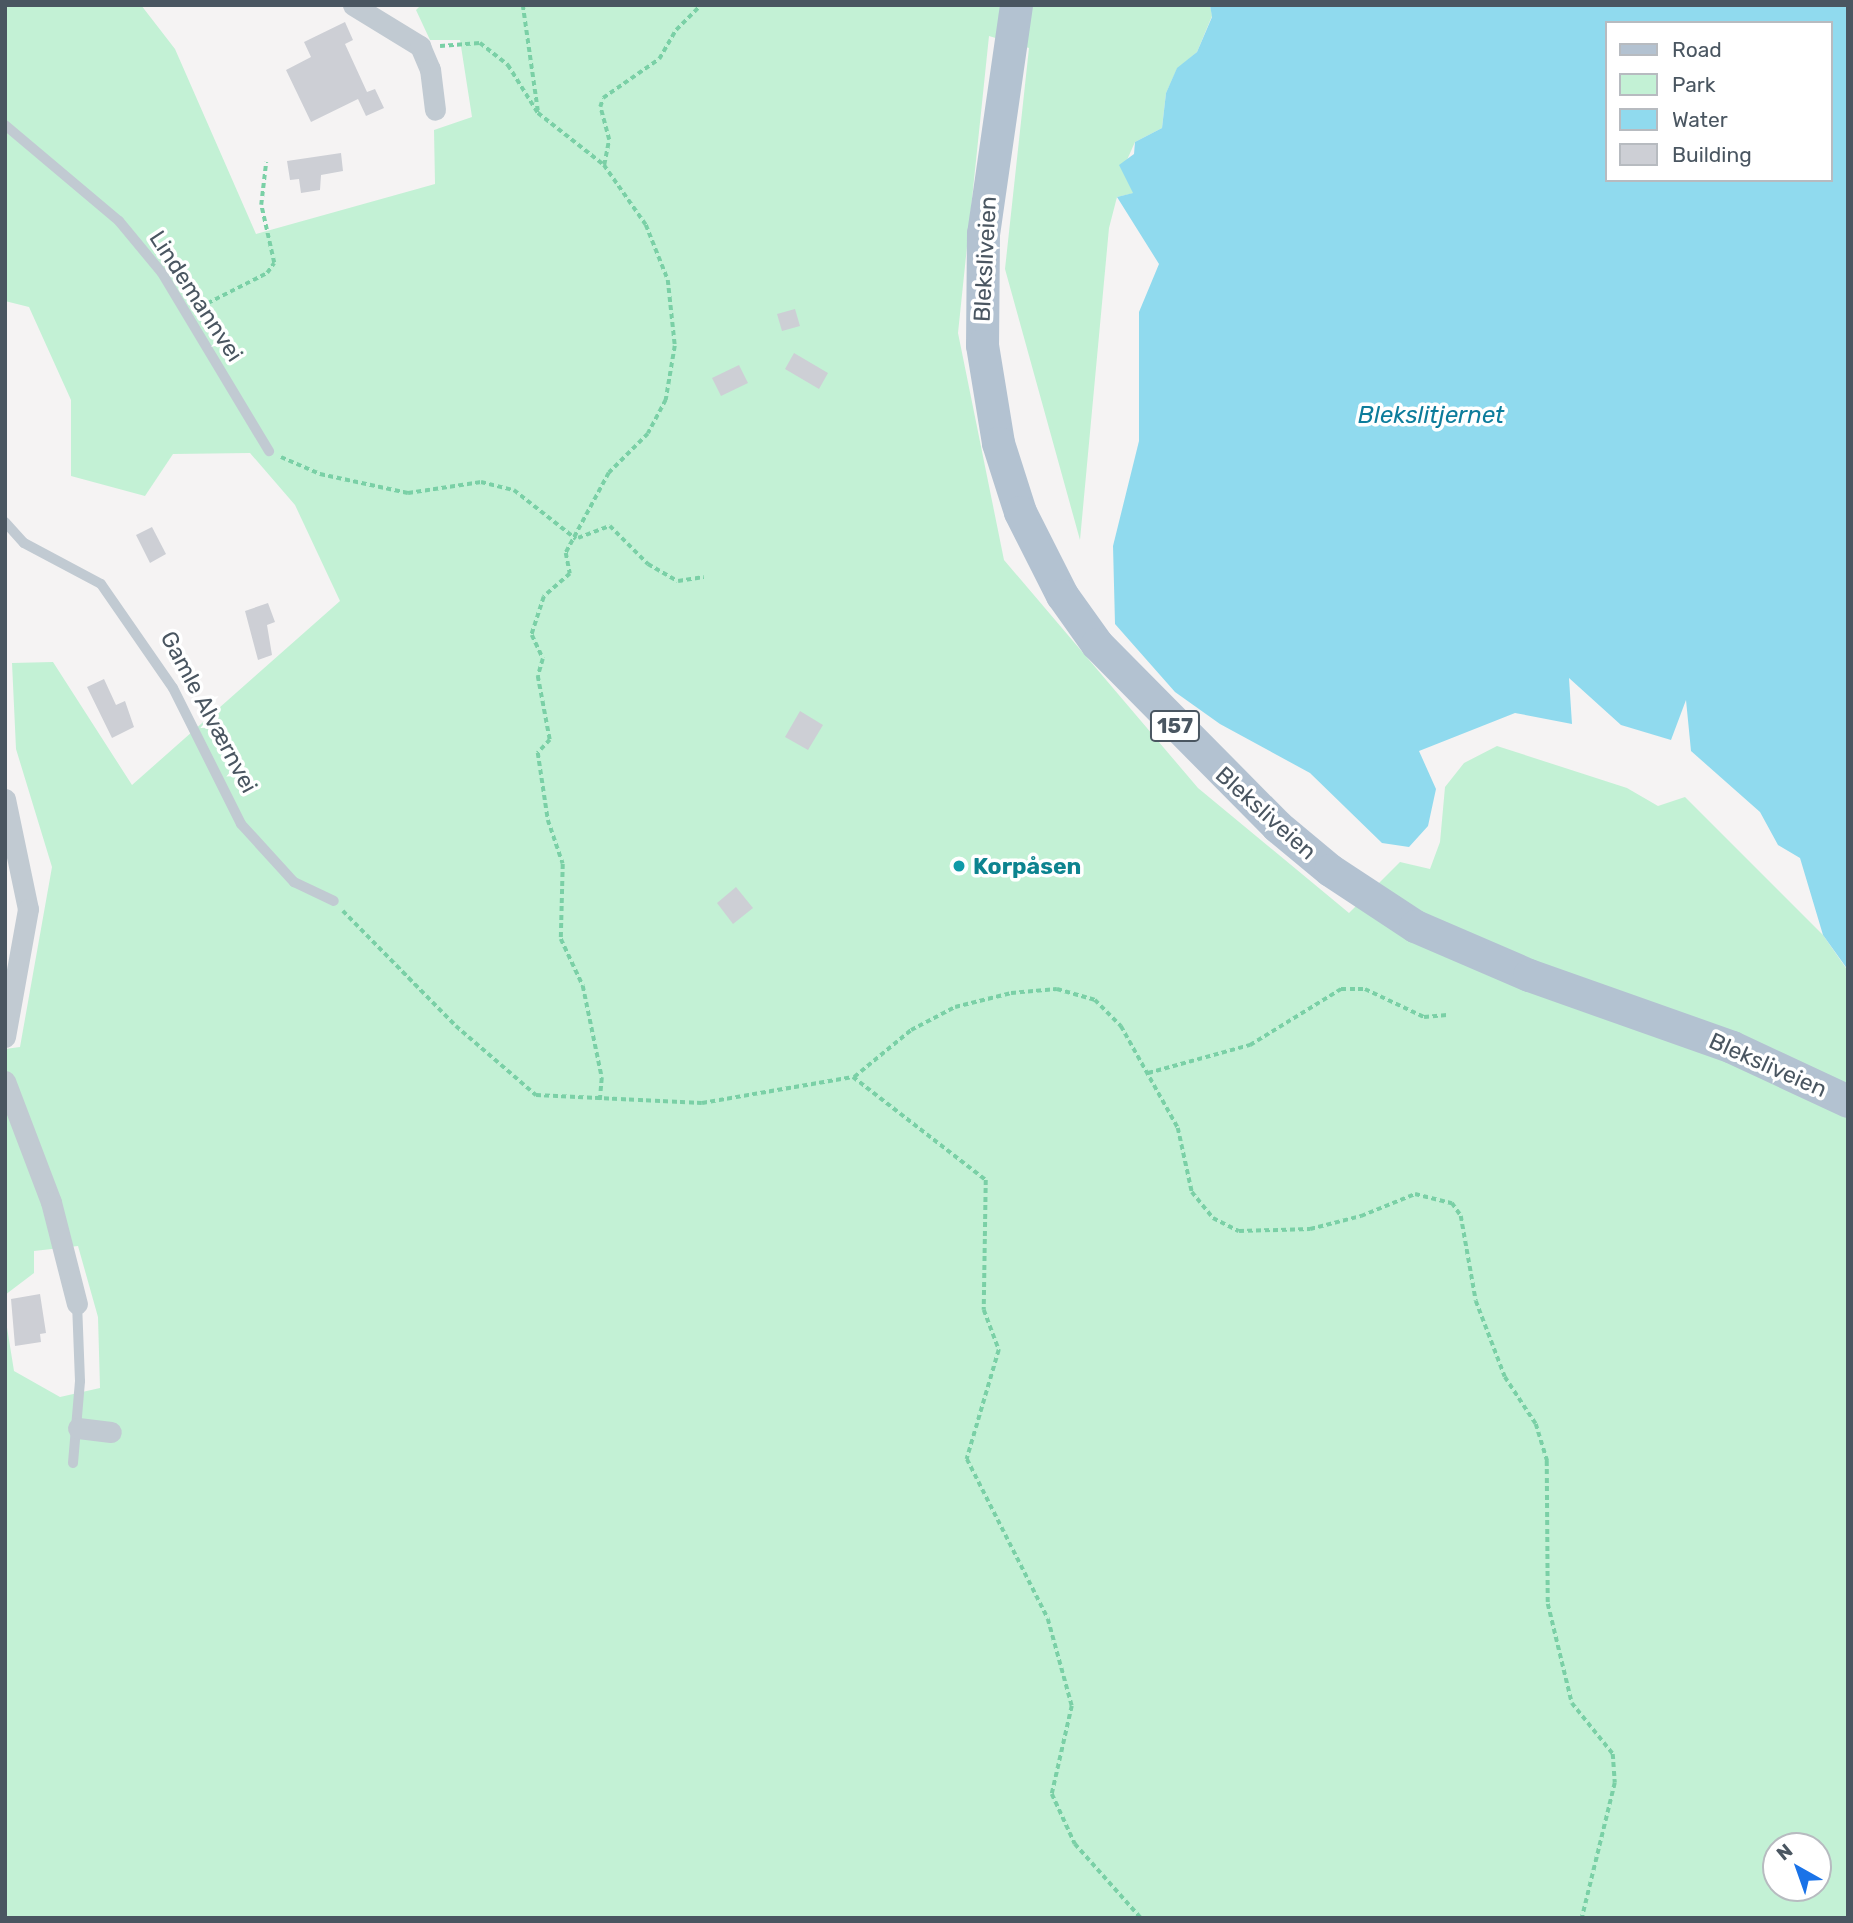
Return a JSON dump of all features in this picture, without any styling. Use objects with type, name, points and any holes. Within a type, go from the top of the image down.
[{"type":"main road","name":"Bleksliveien","points":[[1016,5],[983,233],[982,345],[998,443],[1020,512],[1062,595],[1097,643],[1277,826],[1340,876],[1415,926],[1507,967],[1732,1047],[1848,1101]]},
{"type":"street","points":[[353,5],[399,30],[423,52],[435,110]]},
{"type":"street","points":[[5,799],[28,909],[5,1037]]},
{"type":"street","points":[[5,1081],[51,1202],[77,1304]]},
{"type":"street","points":[[78,1428],[111,1432]]},
{"type":"lane","name":"Lindemannvei","points":[[5,125],[119,221],[188,313],[269,452]]},
{"type":"lane","name":"Gamle Alværnvei","points":[[5,522],[24,543],[102,584],[173,688],[241,824],[294,882],[334,901]]},
{"type":"lane","points":[[73,1463],[78,1428],[77,1304]]},
{"type":"path","points":[[523,5],[538,113]]},
{"type":"path","points":[[604,165],[609,140],[600,107],[603,98],[659,60],[681,24],[701,5]]},
{"type":"path","points":[[423,52],[452,43],[480,43],[508,65],[538,113],[604,165],[646,225],[668,280],[675,346],[666,400],[648,434],[609,473],[576,539],[566,553],[570,574],[544,597],[532,635],[543,659],[538,676],[550,740],[538,752],[548,820],[563,864],[561,939],[586,999],[602,1078],[600,1102]]},
{"type":"path","points":[[188,313],[267,273],[274,263],[261,205],[266,162]]},
{"type":"path","points":[[269,452],[320,474],[408,493],[481,482],[514,490],[576,539]]},
{"type":"path","points":[[576,539],[610,526],[648,564],[678,581],[704,577]]},
{"type":"path","points":[[334,901],[456,1026],[536,1095],[600,1102],[702,1103],[853,1077],[911,1030],[955,1007],[1011,993],[1057,989],[1095,1000],[1121,1026],[1178,1128],[1192,1192],[1213,1218],[1240,1231],[1310,1229],[1361,1216],[1415,1194],[1452,1203],[1461,1216],[1476,1301],[1505,1377],[1536,1424],[1547,1461],[1548,1604],[1572,1703],[1613,1754],[1615,1783],[1582,1918]]},
{"type":"path","points":[[1148,1073],[1250,1045],[1341,989],[1365,989],[1424,1017],[1447,1015]]},
{"type":"path","points":[[853,1077],[986,1180],[984,1310],[999,1350],[967,1459],[1048,1619],[1072,1706],[1052,1794],[1075,1844],[1141,1918]]},
{"type":"green space","points":[[5,5],[141,5],[175,49],[256,234],[435,184],[434,130],[472,117],[460,40],[430,40],[416,10],[421,5],[1210,5],[1212,16],[1197,52],[1177,69],[1166,93],[1162,128],[1135,142],[1127,160],[1134,193],[1117,197],[1109,228],[1080,540],[1005,269],[1029,48],[989,36],[958,333],[1004,560],[1198,788],[1349,913],[1400,862],[1430,869],[1440,842],[1445,787],[1464,763],[1497,746],[1627,788],[1658,806],[1685,797],[1823,935],[1848,971],[1848,1918],[5,1918],[5,1315],[14,1371],[60,1397],[100,1388],[98,1317],[78,1246],[34,1251],[34,1273],[5,1295],[5,1049],[20,1047],[52,867],[16,749],[12,663],[53,662],[132,785],[340,601],[295,505],[250,453],[173,454],[145,496],[71,476],[71,400],[29,307],[5,301]]},
{"type":"water","name":"Blekslitjernet","points":[[1210,5],[1848,5],[1848,970],[1823,935],[1800,858],[1778,845],[1760,812],[1691,751],[1686,700],[1671,740],[1621,725],[1569,678],[1572,724],[1515,713],[1419,751],[1436,789],[1428,826],[1409,847],[1382,843],[1310,773],[1220,724],[1175,692],[1115,624],[1113,546],[1139,441],[1139,312],[1159,264],[1117,197],[1133,193],[1119,165],[1134,154],[1135,142],[1162,128],[1166,93],[1177,68],[1197,52],[1212,17]]},
{"type":"building","points":[[345,22],[353,40],[345,44],[367,92],[375,89],[384,108],[366,116],[358,99],[311,122],[286,70],[311,57],[304,42]]},
{"type":"building","points":[[341,153],[343,171],[321,175],[320,190],[301,193],[299,179],[290,180],[287,161]]},
{"type":"building","points":[[795,309],[800,326],[782,331],[777,314]]},
{"type":"building","points":[[794,353],[828,373],[819,389],[785,369]]},
{"type":"building","points":[[739,365],[748,383],[721,396],[712,378]]},
{"type":"building","points":[[152,527],[166,554],[150,563],[136,535]]},
{"type":"building","points":[[268,603],[275,622],[267,625],[272,655],[258,660],[245,611]]},
{"type":"building","points":[[104,679],[116,705],[125,701],[134,727],[112,738],[87,687]]},
{"type":"building","points":[[800,711],[823,725],[808,750],[785,737]]},
{"type":"building","points":[[736,887],[753,908],[733,924],[717,903]]},
{"type":"building","points":[[40,1294],[46,1333],[40,1334],[41,1342],[15,1346],[11,1299]]},
{"type":"place","name":"Korpåsen","points":[[959,866]]}]
